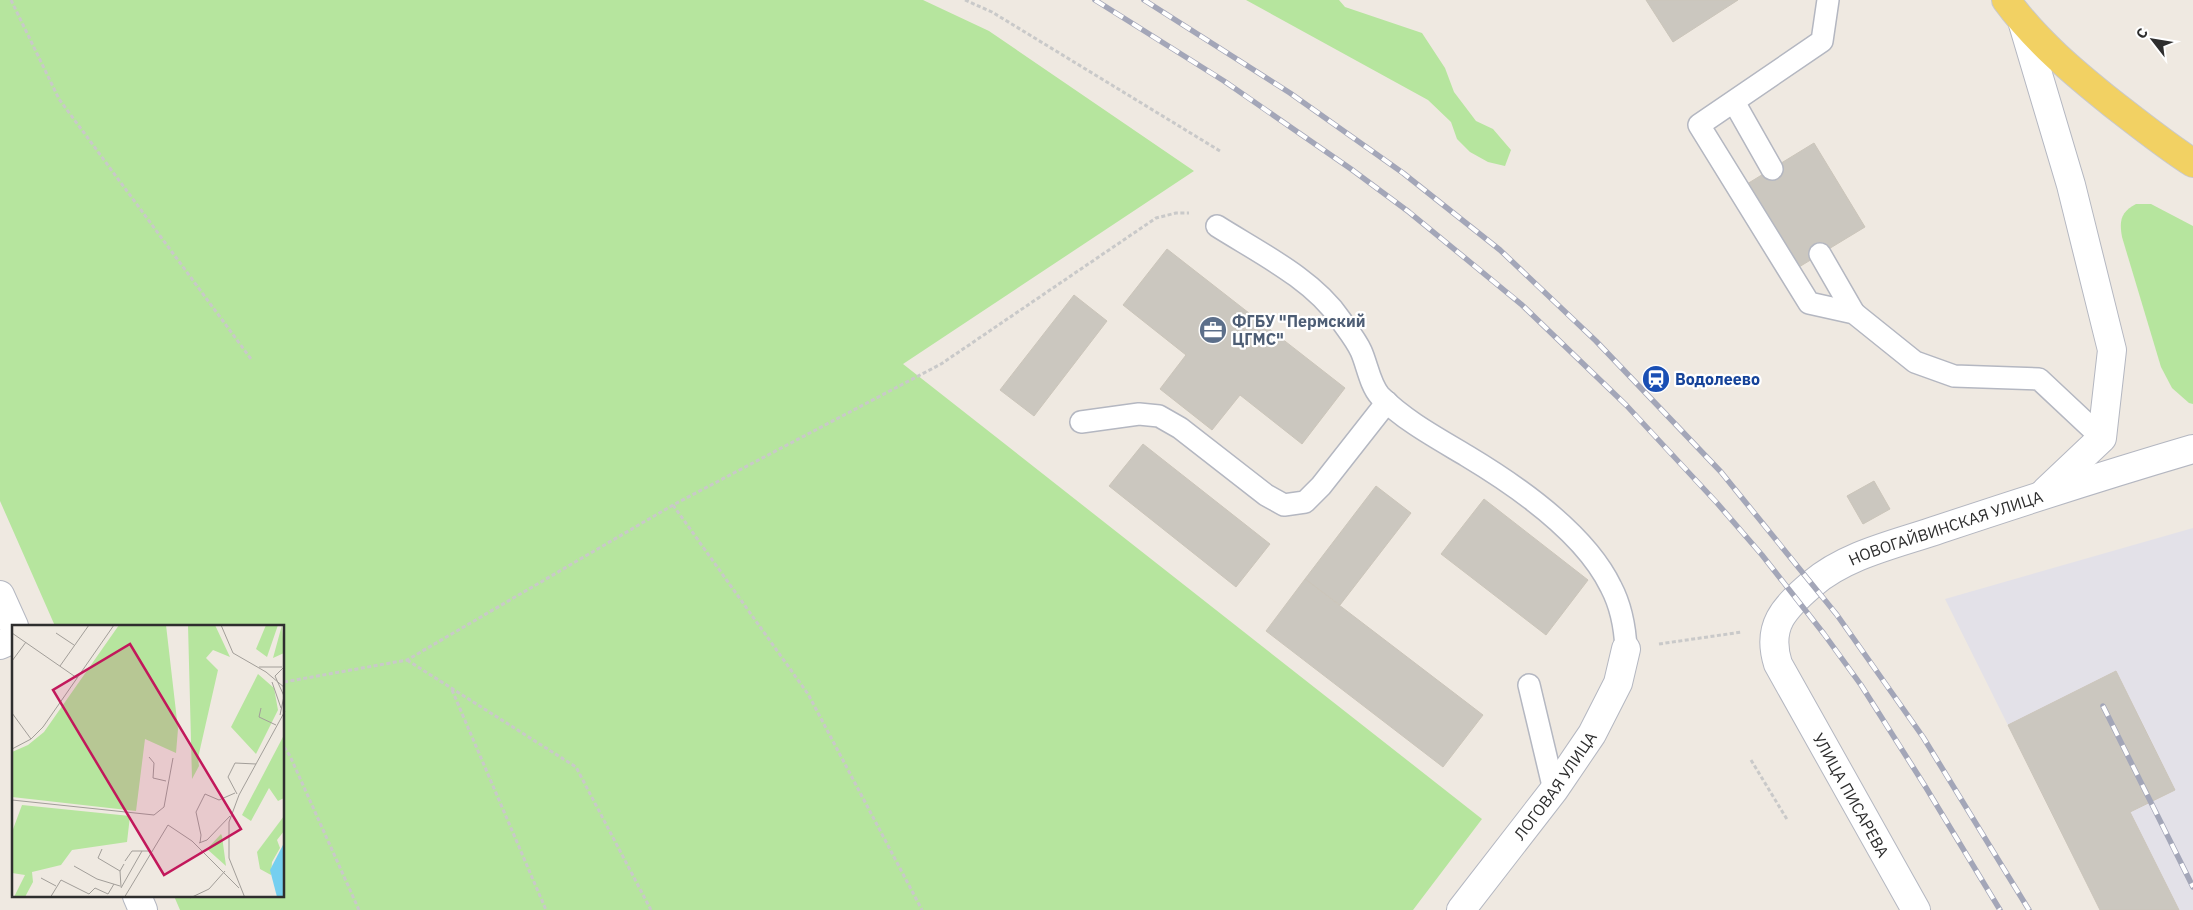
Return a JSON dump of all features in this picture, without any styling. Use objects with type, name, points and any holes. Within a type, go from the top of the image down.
[{"type":"main road","points":[[2006,0],[2023,24],[2065,66],[2166,146],[2193,163]]},
{"type":"street","points":[[2023,24],[2071,184],[2112,350],[2102,438],[2043,494]]},
{"type":"street","name":"НОВОГАЙВИНСКАЯ УЛИЦА","points":[[1774,630],[1780,619],[1813,584],[1836,568],[1865,555],[2043,494],[2193,449]]},
{"type":"street","points":[[0,595],[14,625]]},
{"type":"street","name":"УЛИЦА ПИСАРЕВА","points":[[1774,630],[1775,653],[1786,680],[1912,908]]},
{"type":"street","points":[[0,645],[12,640]]},
{"type":"street","name":"ЛОГОВАЯ УЛИЦА","points":[[1461,910],[1554,790],[1592,734],[1618,683],[1626,649]]},
{"type":"street","points":[[137,898],[143,910]]},
{"type":"lane","points":[[1828,0],[1822,41],[1699,125],[1809,303],[1854,313]]},
{"type":"lane","points":[[1734,102],[1772,169]]},
{"type":"lane","points":[[1217,226],[1307,284],[1339,316],[1361,350],[1378,394],[1398,413],[1521,491],[1560,524],[1593,558],[1610,585],[1618,604],[1625,631],[1626,649]]},
{"type":"lane","points":[[1820,254],[1854,313],[1915,362],[1954,376],[2040,379],[2102,438]]},
{"type":"lane","points":[[1081,422],[1139,414],[1160,416],[1180,428],[1266,495],[1284,505],[1305,502],[1321,486],[1387,402]]},
{"type":"lane","points":[[1529,685],[1554,790]]},
{"type":"path","points":[[10,0],[59,99],[250,359]]},
{"type":"path","points":[[965,0],[992,12],[1220,151]]},
{"type":"path","points":[[285,682],[407,660],[673,505],[941,364],[1156,218],[1176,213],[1194,213],[1217,226]]},
{"type":"path","points":[[673,505],[808,694],[922,910]]},
{"type":"path","points":[[1626,649],[1729,633],[1774,630]]},
{"type":"path","points":[[407,660],[576,767],[651,910]]},
{"type":"path","points":[[452,690],[546,910]]},
{"type":"path","points":[[285,748],[359,910]]},
{"type":"path","points":[[1750,760],[1788,821]]},
{"type":"shaded area","points":[[2193,528],[2193,910],[2100,910],[1945,599]]},
{"type":"green space","points":[[0,0],[923,0],[989,31],[1194,171],[903,364],[1482,819],[1413,910],[180,910],[175,898],[285,898],[285,625],[55,625],[0,501]]},
{"type":"green space","points":[[1246,0],[1339,0],[1345,7],[1422,33],[1445,68],[1454,92],[1476,121],[1493,129],[1511,150],[1505,166],[1488,162],[1470,152],[1457,139],[1451,122],[1428,100]]},
{"type":"green space","points":[[2136,204],[2151,204],[2193,226],[2193,404],[2189,403],[2172,388],[2161,367],[2122,237],[2122,217],[2127,210]]},
{"type":"building","points":[[1646,0],[1738,0],[1673,42]]},
{"type":"building","points":[[1814,143],[1865,227],[1799,267],[1747,184]]},
{"type":"building","name":"ФГБУ \"Пермский ЦГМС\"","points":[[1167,249],[1345,388],[1302,444],[1240,395],[1212,430],[1160,389],[1186,355],[1123,305]]},
{"type":"building","points":[[1074,295],[1107,321],[1034,416],[1000,390]]},
{"type":"building","points":[[1143,444],[1270,544],[1236,587],[1109,486]]},
{"type":"building","points":[[1874,481],[1890,509],[1863,524],[1847,496]]},
{"type":"building","points":[[1376,486],[1411,513],[1340,605],[1305,579]]},
{"type":"building","points":[[1484,499],[1588,580],[1546,635],[1441,554]]},
{"type":"building","points":[[1305,579],[1483,715],[1443,767],[1266,631]]},
{"type":"building","points":[[2116,671],[2175,790],[2130,812],[2179,910],[2100,910],[2008,725]]},
{"type":"railway","points":[[1095,0],[1224,81],[1351,169],[1409,212],[1521,304],[1626,405],[1717,503],[1762,555],[1824,634],[1861,685],[2000,910]]},
{"type":"railway","points":[[1144,0],[1290,93],[1403,173],[1500,250],[1596,341],[1721,472],[1837,615],[1923,737],[2029,910]]},
{"type":"railway","points":[[2103,706],[2193,887]]},
{"type":"place","name":"ФГБУ \"Пермский ЦГМС\"","points":[[1213,330]]},
{"type":"place","name":"Водолеево","points":[[1656,379]]}]
